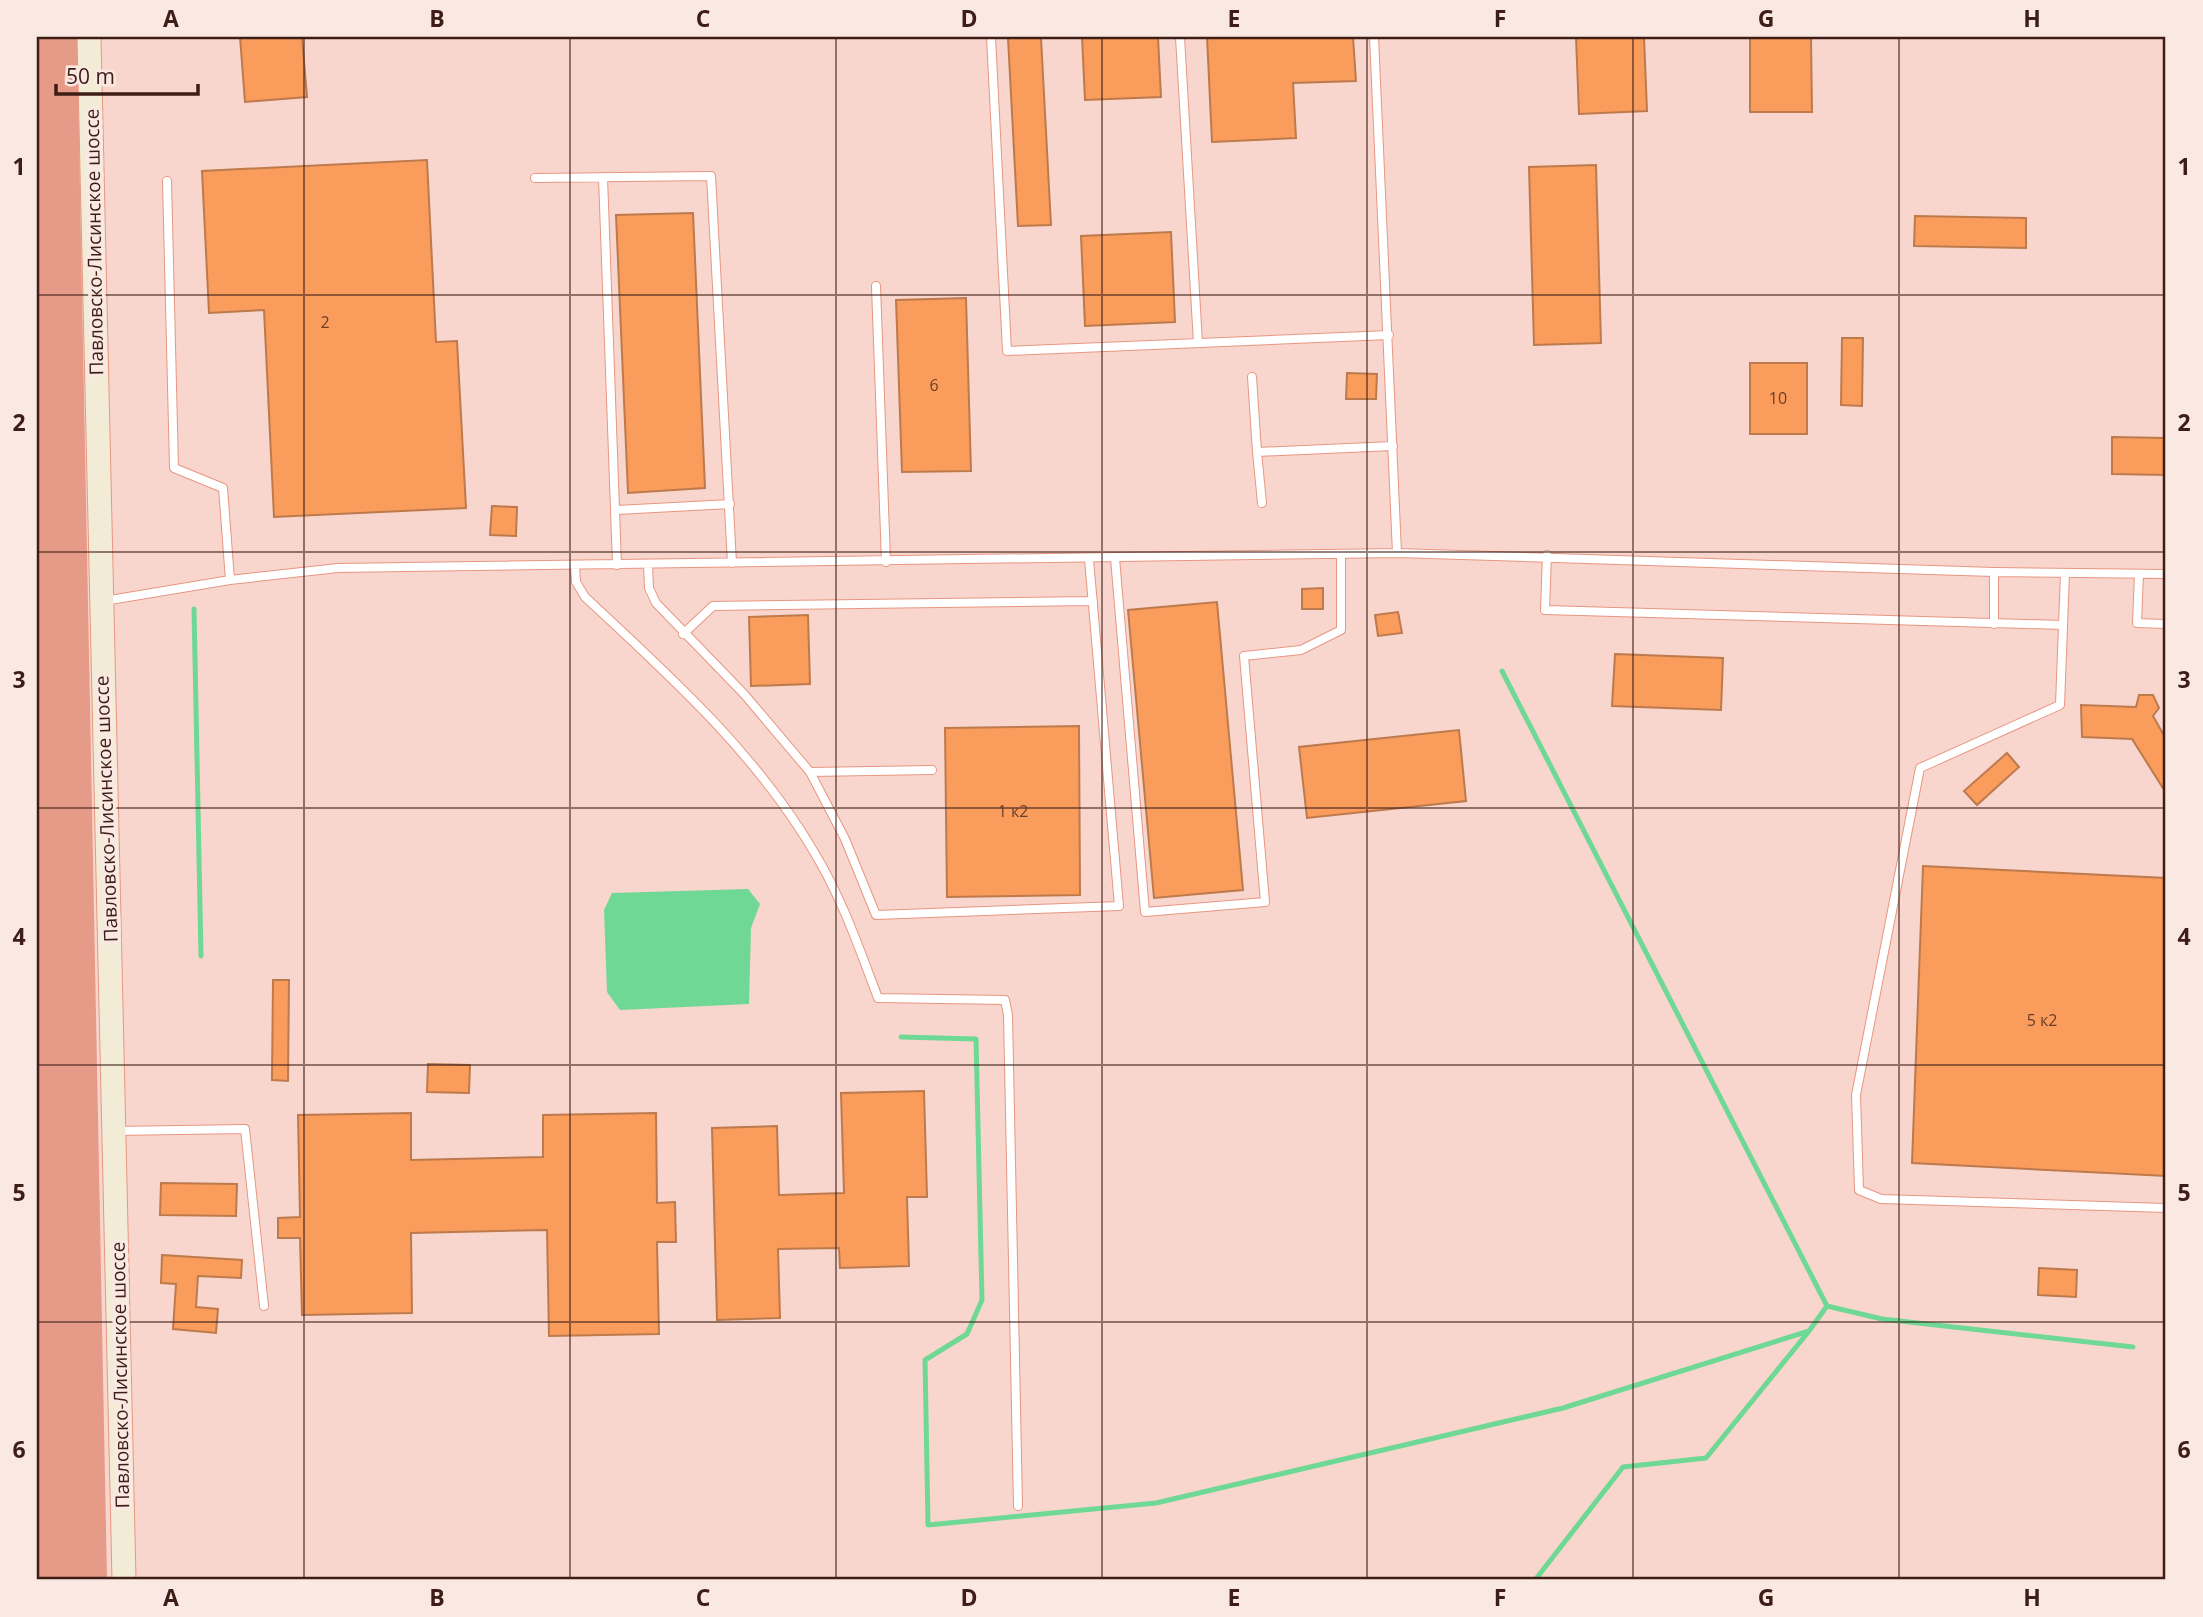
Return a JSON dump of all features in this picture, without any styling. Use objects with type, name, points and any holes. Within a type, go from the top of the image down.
[{"type":"main road","name":"Павловско-Лисинское шоссе","points":[[89,37],[124,1580]]},
{"type":"lane","points":[[991,37],[1007,351],[1389,335]]},
{"type":"lane","points":[[1180,37],[1198,343]]},
{"type":"lane","points":[[1374,37],[1397,553]]},
{"type":"lane","points":[[535,178],[711,176],[733,564]]},
{"type":"lane","points":[[603,177],[617,565]]},
{"type":"lane","points":[[167,181],[174,468],[223,488],[230,580]]},
{"type":"lane","points":[[876,286],[886,562]]},
{"type":"lane","points":[[1252,377],[1262,503]]},
{"type":"lane","points":[[1257,452],[1393,446]]},
{"type":"lane","points":[[617,510],[730,504]]},
{"type":"lane","points":[[101,602],[230,580],[338,568],[1341,556],[1397,553],[1547,555],[1994,572],[2166,574]]},
{"type":"lane","points":[[1547,555],[1545,610],[2063,625]]},
{"type":"lane","points":[[1115,558],[1145,912],[1265,902],[1244,656],[1301,650],[1341,630],[1341,556]]},
{"type":"lane","points":[[648,565],[649,588],[656,603],[744,694],[810,772],[845,839],[876,915],[1119,906],[1089,559]]},
{"type":"lane","points":[[575,566],[576,582],[584,597],[661,668],[770,786],[814,852],[844,910],[878,998],[1005,1000],[1008,1015],[1018,1506]]},
{"type":"lane","points":[[1994,572],[1994,624]]},
{"type":"lane","points":[[2064,573],[2060,705],[1920,768],[1856,1095],[1859,1191],[1881,1199],[2166,1208]]},
{"type":"lane","points":[[2139,574],[2137,623],[2166,624]]},
{"type":"lane","points":[[684,634],[713,606],[1093,601]]},
{"type":"lane","points":[[810,772],[932,770]]},
{"type":"lane","points":[[115,1130],[245,1129],[264,1306]]},
{"type":"shaded area","points":[[37,37],[77,37],[107,1580],[37,1580]]},
{"type":"shaded area","points":[[748,889],[760,904],[751,928],[749,1004],[620,1010],[607,992],[604,910],[612,893]]},
{"type":"building","points":[[240,37],[302,37],[307,97],[245,102]]},
{"type":"building","points":[[1082,37],[1158,37],[1161,97],[1085,100]]},
{"type":"building","points":[[1207,37],[1353,37],[1356,81],[1293,83],[1296,138],[1212,142]]},
{"type":"building","points":[[1576,37],[1644,37],[1647,111],[1579,114]]},
{"type":"building","points":[[1750,37],[1811,37],[1812,112],[1750,112]]},
{"type":"building","points":[[1008,38],[1041,38],[1051,225],[1018,226]]},
{"type":"building","points":[[427,160],[436,342],[457,341],[466,508],[274,517],[264,310],[209,313],[202,171]]},
{"type":"building","points":[[1596,165],[1601,343],[1534,345],[1529,167]]},
{"type":"building","points":[[693,213],[705,488],[628,493],[616,215]]},
{"type":"building","points":[[1915,216],[2026,218],[2026,248],[1914,246]]},
{"type":"building","points":[[1171,232],[1175,322],[1085,326],[1081,236]]},
{"type":"building","points":[[966,298],[971,471],[902,472],[896,300]]},
{"type":"building","points":[[1842,338],[1863,338],[1862,406],[1841,405]]},
{"type":"building","points":[[1750,363],[1807,363],[1807,434],[1750,434]]},
{"type":"building","points":[[1347,373],[1377,374],[1376,399],[1346,399]]},
{"type":"building","points":[[2112,437],[2166,438],[2166,475],[2112,474]]},
{"type":"building","points":[[492,506],[517,507],[516,536],[490,535]]},
{"type":"building","points":[[1323,588],[1323,609],[1302,609],[1302,589]]},
{"type":"building","points":[[1217,602],[1243,890],[1154,898],[1128,610]]},
{"type":"building","points":[[1398,612],[1402,633],[1378,636],[1375,615]]},
{"type":"building","points":[[808,615],[810,684],[751,686],[749,617]]},
{"type":"building","points":[[1615,654],[1723,658],[1721,710],[1612,706]]},
{"type":"building","points":[[2139,695],[2153,695],[2159,708],[2153,716],[2166,739],[2166,793],[2132,739],[2082,737],[2081,705],[2136,707]]},
{"type":"building","points":[[1079,726],[1080,895],[947,897],[945,728]]},
{"type":"building","points":[[1459,730],[1466,801],[1307,818],[1299,747]]},
{"type":"building","points":[[2007,753],[2019,767],[1977,805],[1964,791]]},
{"type":"building","points":[[1923,866],[2166,878],[2166,1176],[1912,1163]]},
{"type":"building","points":[[273,980],[289,980],[288,1081],[272,1080]]},
{"type":"building","points":[[428,1064],[470,1065],[469,1093],[427,1092]]},
{"type":"building","points":[[924,1091],[927,1197],[907,1197],[909,1266],[840,1268],[839,1248],[778,1249],[780,1318],[717,1320],[712,1128],[777,1126],[779,1195],[844,1193],[841,1093]]},
{"type":"building","points":[[411,1113],[411,1160],[543,1157],[543,1115],[656,1113],[657,1203],[675,1202],[676,1242],[657,1242],[659,1334],[549,1336],[547,1230],[411,1233],[412,1313],[302,1315],[300,1238],[278,1238],[278,1218],[300,1217],[298,1115]]},
{"type":"building","points":[[161,1183],[237,1184],[236,1216],[160,1215]]},
{"type":"building","points":[[162,1255],[242,1260],[241,1278],[198,1276],[196,1307],[218,1309],[216,1333],[173,1329],[176,1284],[161,1283]]},
{"type":"building","points":[[2039,1268],[2077,1270],[2076,1297],[2038,1295]]},
{"type":"waterway","points":[[194,609],[201,956]]},
{"type":"waterway","points":[[901,1037],[976,1039],[982,1300],[967,1334],[925,1360],[928,1525],[1156,1503],[1563,1408],[1809,1331],[1827,1306],[1502,671]]},
{"type":"waterway","points":[[1827,1306],[1882,1319],[2133,1347]]},
{"type":"waterway","points":[[1535,1580],[1623,1467],[1706,1458],[1809,1331]]}]
